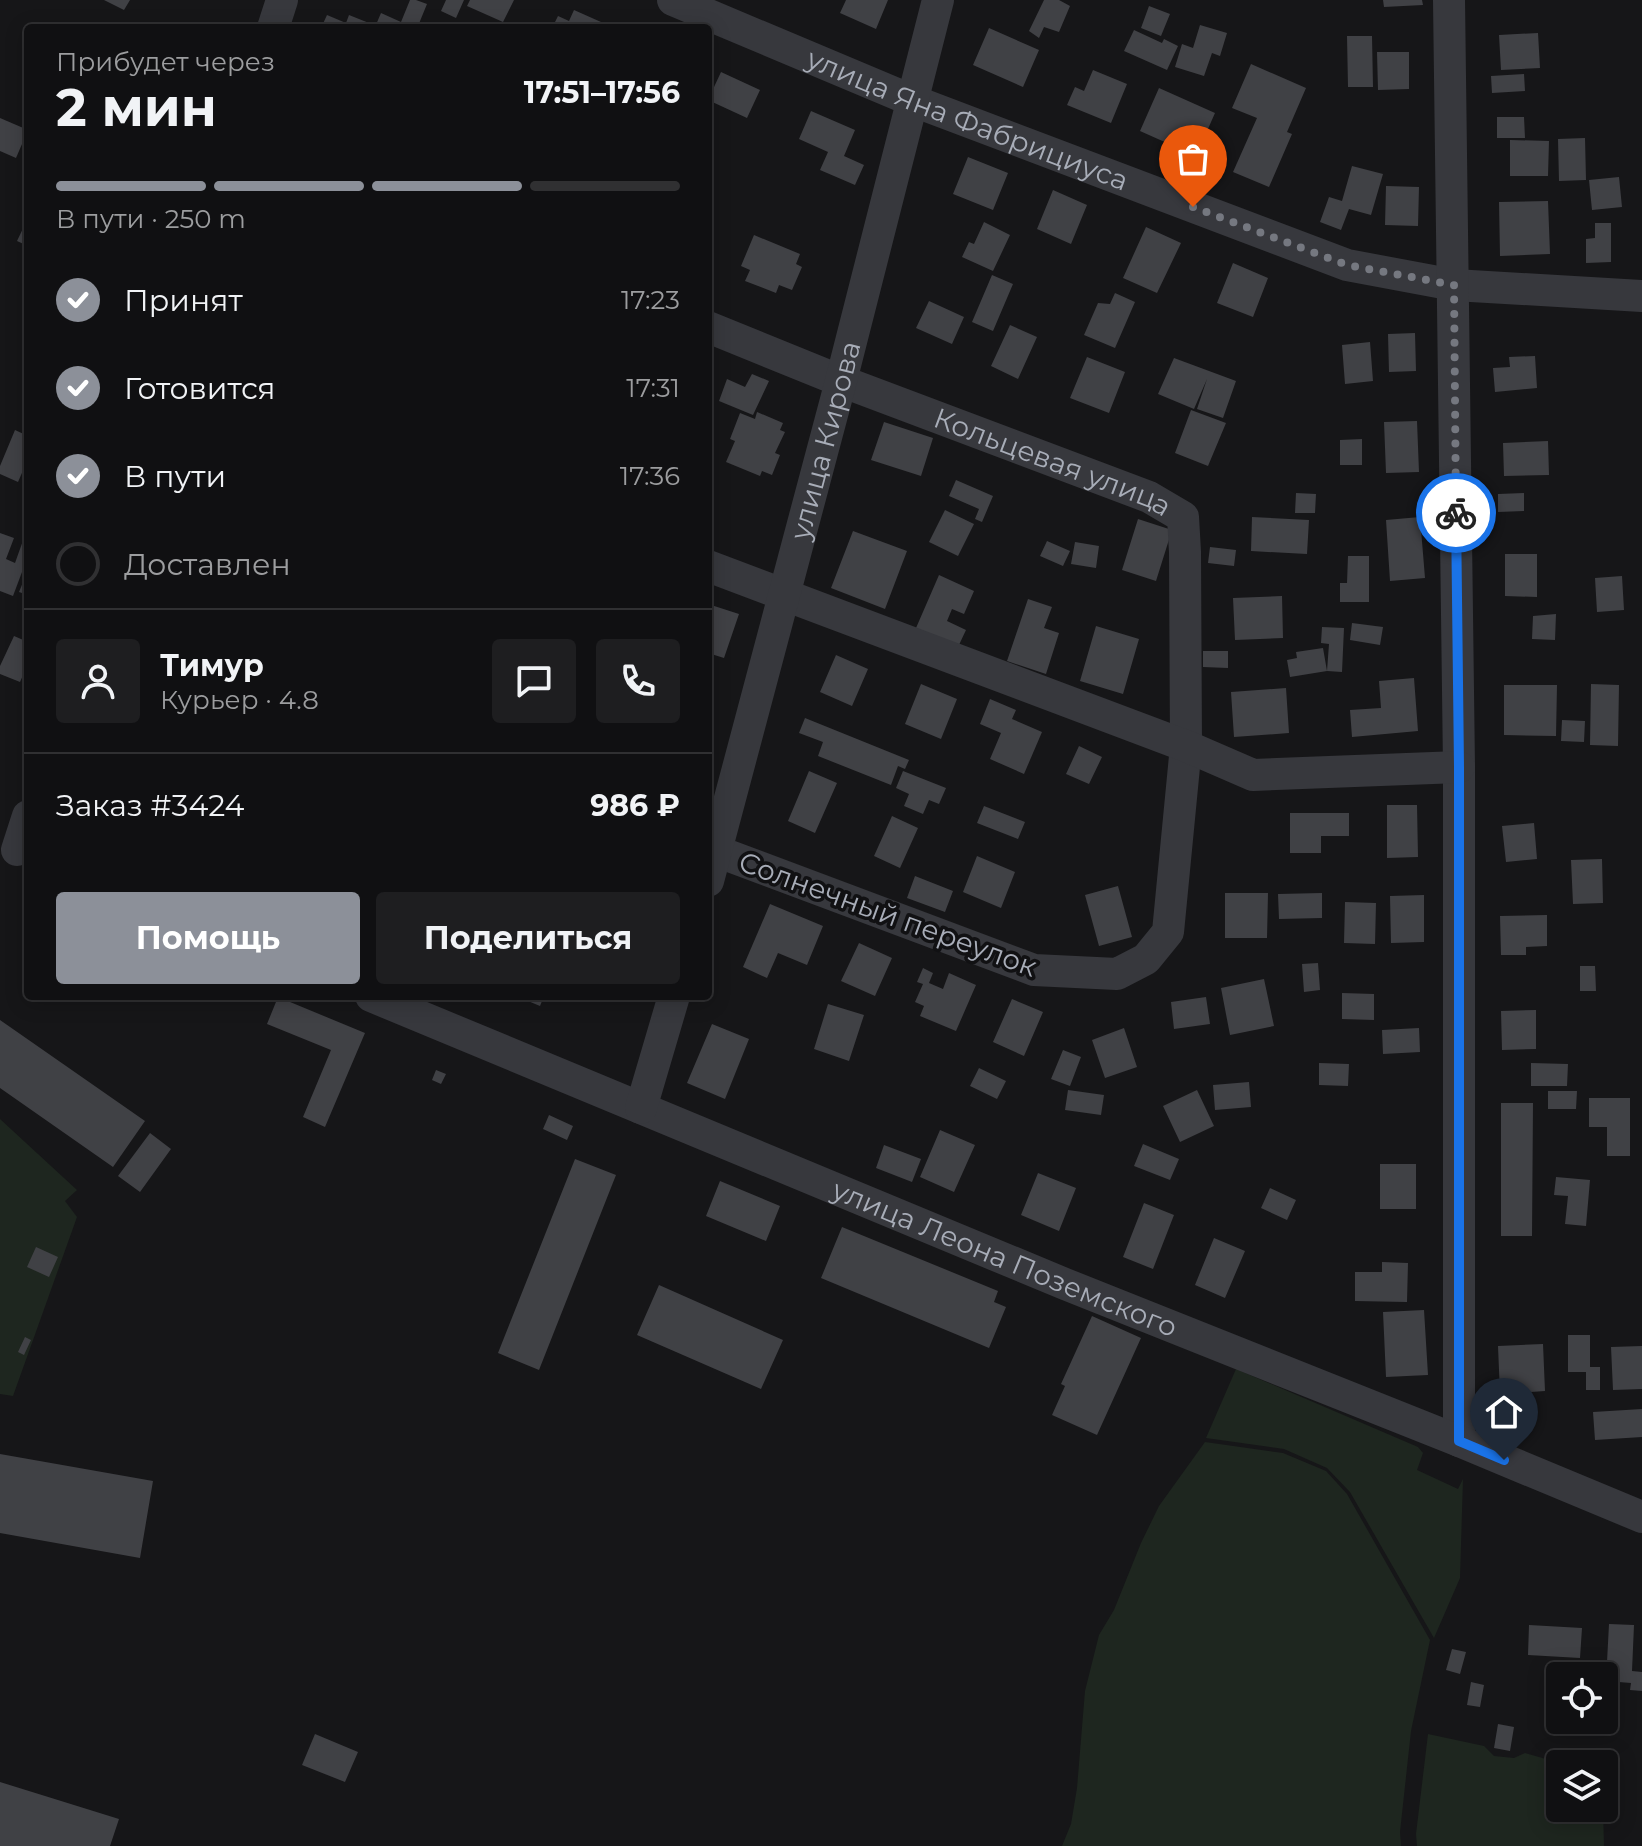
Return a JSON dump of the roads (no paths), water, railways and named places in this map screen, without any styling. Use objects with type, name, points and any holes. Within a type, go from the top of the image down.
[{"type":"street","points":[[274,24],[282,0]]},
{"type":"street","name":"улица Яна Фабрициуса","points":[[673,0],[911,100],[1347,265],[1454,285],[1642,296]]},
{"type":"street","name":"улица Кирова","points":[[712,857],[785,595],[938,0]]},
{"type":"street","points":[[1449,0],[1459,767],[1459,1441]]},
{"type":"street","name":"Кольцевая улица","points":[[712,329],[841,381],[1149,497],[1183,517],[1186,746],[1168,932],[1146,959],[1117,974]]},
{"type":"street","points":[[712,568],[1186,746],[1253,775],[1459,767]]},
{"type":"street","points":[[15,849],[24,826]]},
{"type":"street","name":"Солнечный переулок","points":[[712,861],[1034,970],[1117,974]]},
{"type":"street","name":"улица Леона Поземского","points":[[381,1000],[1065,1284],[1642,1517]]},
{"type":"street","points":[[641,1108],[673,1000]]}]
